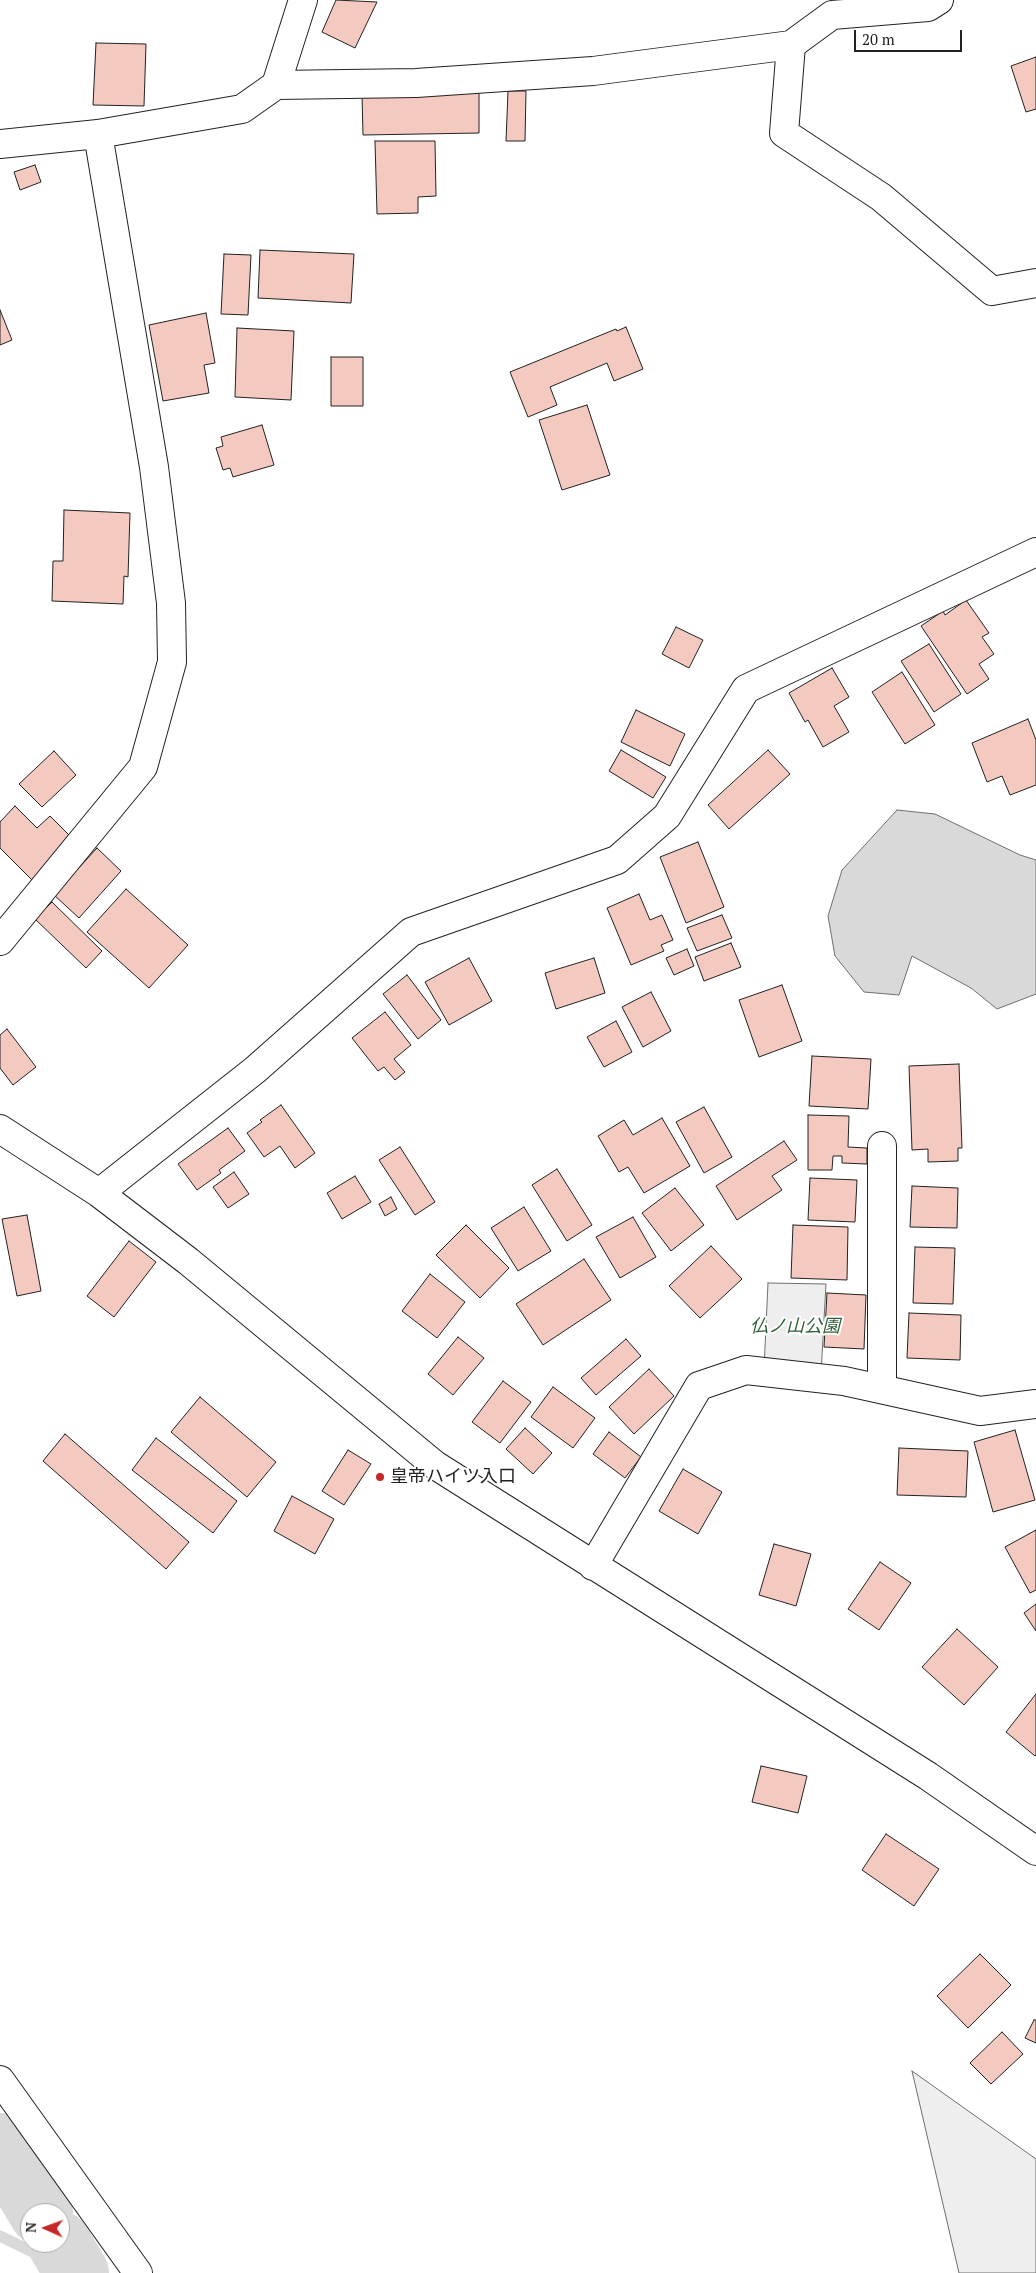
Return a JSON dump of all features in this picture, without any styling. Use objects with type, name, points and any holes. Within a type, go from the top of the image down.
[{"type":"street","points":[[276,85],[303,0]]},
{"type":"street","points":[[0,144],[98,134],[242,109],[276,85],[416,83],[593,71],[791,45],[832,15],[928,7],[939,0]]},
{"type":"street","points":[[791,45],[784,133],[882,197],[992,290],[1036,283]]},
{"type":"street","points":[[0,941],[143,767],[172,662],[171,603],[154,467],[98,134]]},
{"type":"street","points":[[99,1193],[255,1070],[411,932],[617,860],[667,816],[746,689],[1036,552]]},
{"type":"street","points":[[0,1129],[99,1193],[188,1261],[435,1465],[928,1776],[1036,1851]]},
{"type":"street","points":[[882,1146],[882,1389]]},
{"type":"street","points":[[593,1566],[699,1386],[746,1370],[844,1380],[980,1411],[1036,1404]]},
{"type":"street","points":[[0,2080],[138,2273]]},
{"type":"green space","name":"仏ノ山公園","points":[[768,1283],[826,1284],[821,1374],[764,1369]]},
{"type":"green space","points":[[912,2071],[1036,2159],[1036,2273],[959,2273]]},
{"type":"shaded area","points":[[897,810],[935,814],[1020,855],[1036,860],[1036,994],[997,1009],[971,988],[912,956],[899,995],[864,992],[835,956],[828,916],[842,870]]},
{"type":"building","points":[[336,0],[377,2],[355,48],[322,32]]},
{"type":"building","points":[[96,43],[146,44],[144,106],[93,105]]},
{"type":"building","points":[[1036,57],[1036,109],[1026,112],[1011,66]]},
{"type":"building","points":[[479,91],[479,133],[363,135],[362,94]]},
{"type":"building","points":[[508,91],[526,91],[525,141],[506,141]]},
{"type":"building","points":[[375,141],[435,141],[436,196],[418,197],[418,213],[377,214]]},
{"type":"building","points":[[35,165],[41,182],[20,190],[14,172]]},
{"type":"building","points":[[260,250],[354,254],[351,303],[258,298]]},
{"type":"building","points":[[224,254],[251,255],[248,315],[221,314]]},
{"type":"building","points":[[0,310],[12,340],[0,345]]},
{"type":"building","points":[[206,313],[215,363],[204,365],[209,393],[163,401],[149,325]]},
{"type":"building","points":[[626,327],[643,369],[614,381],[607,363],[550,387],[557,405],[528,417],[510,372],[616,329],[617,331]]},
{"type":"building","points":[[237,328],[294,331],[291,400],[235,397]]},
{"type":"building","points":[[331,357],[363,357],[363,406],[331,406]]},
{"type":"building","points":[[587,405],[610,475],[562,490],[539,420]]},
{"type":"building","points":[[262,425],[274,465],[233,477],[230,468],[223,470],[216,448],[223,446],[221,437]]},
{"type":"building","points":[[64,510],[130,513],[128,577],[124,576],[123,604],[52,601],[53,561],[63,561]]},
{"type":"building","points":[[966,600],[989,633],[982,637],[994,654],[979,664],[989,679],[967,694],[921,626],[943,611],[945,615]]},
{"type":"building","points":[[676,627],[703,640],[689,668],[662,654]]},
{"type":"building","points":[[929,644],[961,694],[934,712],[901,661]]},
{"type":"building","points":[[832,668],[849,697],[834,706],[849,732],[823,747],[808,720],[805,722],[789,693]]},
{"type":"building","points":[[902,672],[935,725],[905,744],[872,692]]},
{"type":"building","points":[[636,710],[685,734],[670,766],[621,742]]},
{"type":"building","points":[[1028,719],[1036,740],[1036,785],[1010,795],[1002,776],[987,782],[972,743]]},
{"type":"building","points":[[621,750],[666,777],[653,798],[609,771]]},
{"type":"building","points":[[768,750],[790,774],[729,829],[708,805]]},
{"type":"building","points":[[54,751],[76,775],[42,807],[19,784]]},
{"type":"building","points":[[15,806],[37,828],[50,816],[73,839],[33,881],[0,848],[0,822]]},
{"type":"building","points":[[698,842],[724,907],[686,923],[660,857]]},
{"type":"building","points":[[97,848],[121,871],[79,918],[54,895]]},
{"type":"building","points":[[126,889],[188,945],[149,988],[87,932]]},
{"type":"building","points":[[639,894],[650,920],[662,915],[673,940],[661,945],[664,951],[631,965],[607,908]]},
{"type":"building","points":[[52,902],[102,951],[86,968],[35,919]]},
{"type":"building","points":[[722,915],[732,938],[697,951],[687,928]]},
{"type":"building","points":[[731,943],[741,967],[704,981],[695,957]]},
{"type":"building","points":[[687,949],[694,966],[674,975],[666,958]]},
{"type":"building","points":[[469,958],[492,1001],[449,1025],[425,982]]},
{"type":"building","points":[[594,958],[605,993],[556,1009],[545,973]]},
{"type":"building","points":[[407,975],[441,1020],[418,1039],[383,994]]},
{"type":"building","points":[[782,985],[802,1041],[759,1057],[739,1000]]},
{"type":"building","points":[[651,992],[671,1031],[643,1047],[622,1007]]},
{"type":"building","points":[[385,1012],[411,1045],[394,1059],[405,1072],[395,1080],[384,1067],[378,1071],[352,1038]]},
{"type":"building","points":[[616,1021],[632,1052],[604,1067],[587,1037]]},
{"type":"building","points":[[7,1029],[36,1067],[13,1085],[0,1068],[0,1035]]},
{"type":"building","points":[[812,1056],[871,1059],[868,1109],[809,1106]]},
{"type":"building","points":[[959,1064],[962,1148],[958,1148],[958,1161],[928,1162],[928,1149],[912,1150],[909,1066]]},
{"type":"building","points":[[281,1105],[315,1153],[295,1168],[280,1146],[264,1157],[247,1133],[262,1122],[260,1120]]},
{"type":"building","points":[[704,1107],[732,1157],[704,1173],[676,1122]]},
{"type":"building","points":[[808,1115],[849,1116],[848,1147],[867,1148],[867,1164],[842,1163],[842,1156],[833,1156],[832,1170],[808,1170]]},
{"type":"building","points":[[662,1118],[690,1166],[644,1193],[628,1167],[619,1172],[598,1136],[624,1120],[633,1135]]},
{"type":"building","points":[[228,1128],[245,1151],[219,1170],[221,1173],[197,1190],[178,1164]]},
{"type":"building","points":[[784,1141],[797,1160],[772,1176],[782,1190],[737,1220],[716,1186]]},
{"type":"building","points":[[400,1147],[435,1202],[415,1215],[379,1160]]},
{"type":"building","points":[[557,1169],[592,1225],[567,1241],[532,1185]]},
{"type":"building","points":[[234,1172],[249,1194],[228,1208],[213,1187]]},
{"type":"building","points":[[355,1176],[371,1202],[342,1219],[327,1193]]},
{"type":"building","points":[[810,1178],[857,1180],[855,1222],[808,1220]]},
{"type":"building","points":[[912,1186],[958,1188],[957,1228],[910,1227]]},
{"type":"building","points":[[675,1188],[704,1225],[671,1251],[642,1213]]},
{"type":"building","points":[[391,1197],[397,1209],[385,1216],[379,1204]]},
{"type":"building","points":[[524,1207],[551,1251],[518,1271],[491,1228]]},
{"type":"building","points":[[27,1215],[41,1291],[17,1296],[2,1219]]},
{"type":"building","points":[[633,1217],[656,1257],[620,1278],[596,1237]]},
{"type":"building","points":[[466,1225],[509,1268],[480,1298],[436,1255]]},
{"type":"building","points":[[793,1225],[848,1227],[847,1280],[791,1278]]},
{"type":"building","points":[[129,1241],[156,1262],[114,1317],[87,1296]]},
{"type":"building","points":[[711,1246],[742,1279],[700,1318],[669,1286]]},
{"type":"building","points":[[915,1247],[955,1248],[953,1304],[913,1303]]},
{"type":"building","points":[[584,1259],[611,1300],[543,1345],[516,1304]]},
{"type":"building","points":[[430,1274],[465,1302],[437,1338],[402,1311]]},
{"type":"building","points":[[827,1293],[866,1295],[864,1349],[824,1347]]},
{"type":"building","points":[[909,1313],[961,1315],[960,1360],[907,1358]]},
{"type":"building","points":[[458,1337],[484,1358],[453,1395],[428,1374]]},
{"type":"building","points":[[626,1339],[641,1356],[596,1395],[581,1378]]},
{"type":"building","points":[[649,1369],[674,1396],[634,1434],[609,1407]]},
{"type":"building","points":[[503,1381],[531,1402],[500,1443],[472,1422]]},
{"type":"building","points":[[553,1387],[595,1418],[573,1448],[531,1417]]},
{"type":"building","points":[[200,1397],[276,1462],[247,1497],[171,1432]]},
{"type":"building","points":[[525,1428],[552,1453],[533,1474],[506,1449]]},
{"type":"building","points":[[1015,1430],[1035,1500],[993,1512],[974,1442]]},
{"type":"building","points":[[609,1432],[641,1457],[625,1478],[593,1454]]},
{"type":"building","points":[[65,1434],[189,1542],[166,1569],[43,1461]]},
{"type":"building","points":[[156,1438],[237,1501],[213,1533],[132,1470]]},
{"type":"building","points":[[899,1448],[968,1451],[966,1497],[897,1495]]},
{"type":"building","points":[[348,1450],[371,1464],[344,1505],[322,1491]]},
{"type":"building","points":[[683,1469],[722,1492],[698,1534],[659,1511]]},
{"type":"building","points":[[292,1496],[334,1519],[315,1554],[274,1531]]},
{"type":"building","points":[[1036,1530],[1036,1590],[1030,1593],[1005,1547]]},
{"type":"building","points":[[774,1544],[811,1554],[796,1606],[759,1595]]},
{"type":"building","points":[[880,1562],[911,1583],[879,1630],[848,1609]]},
{"type":"building","points":[[1036,1604],[1036,1631],[1024,1613]]},
{"type":"building","points":[[957,1629],[998,1667],[964,1705],[922,1667]]},
{"type":"building","points":[[1036,1694],[1036,1755],[1035,1756],[1006,1732]]},
{"type":"building","points":[[761,1766],[807,1776],[798,1813],[752,1802]]},
{"type":"building","points":[[886,1834],[939,1869],[914,1906],[862,1870]]},
{"type":"building","points":[[980,1954],[1011,1985],[968,2028],[937,1996]]},
{"type":"building","points":[[1034,2020],[1036,2020],[1036,2043],[1025,2038]]},
{"type":"building","points":[[1002,2032],[1023,2054],[991,2084],[970,2063]]},
{"type":"waterway","points":[[0,2145],[35,2203]]},
{"type":"waterway","points":[[0,2236],[75,2273]]},
{"type":"waterway","points":[[65,2253],[77,2273]]},
{"type":"place","name":"皇帝ハイツ入口","points":[[380,1477]]}]
